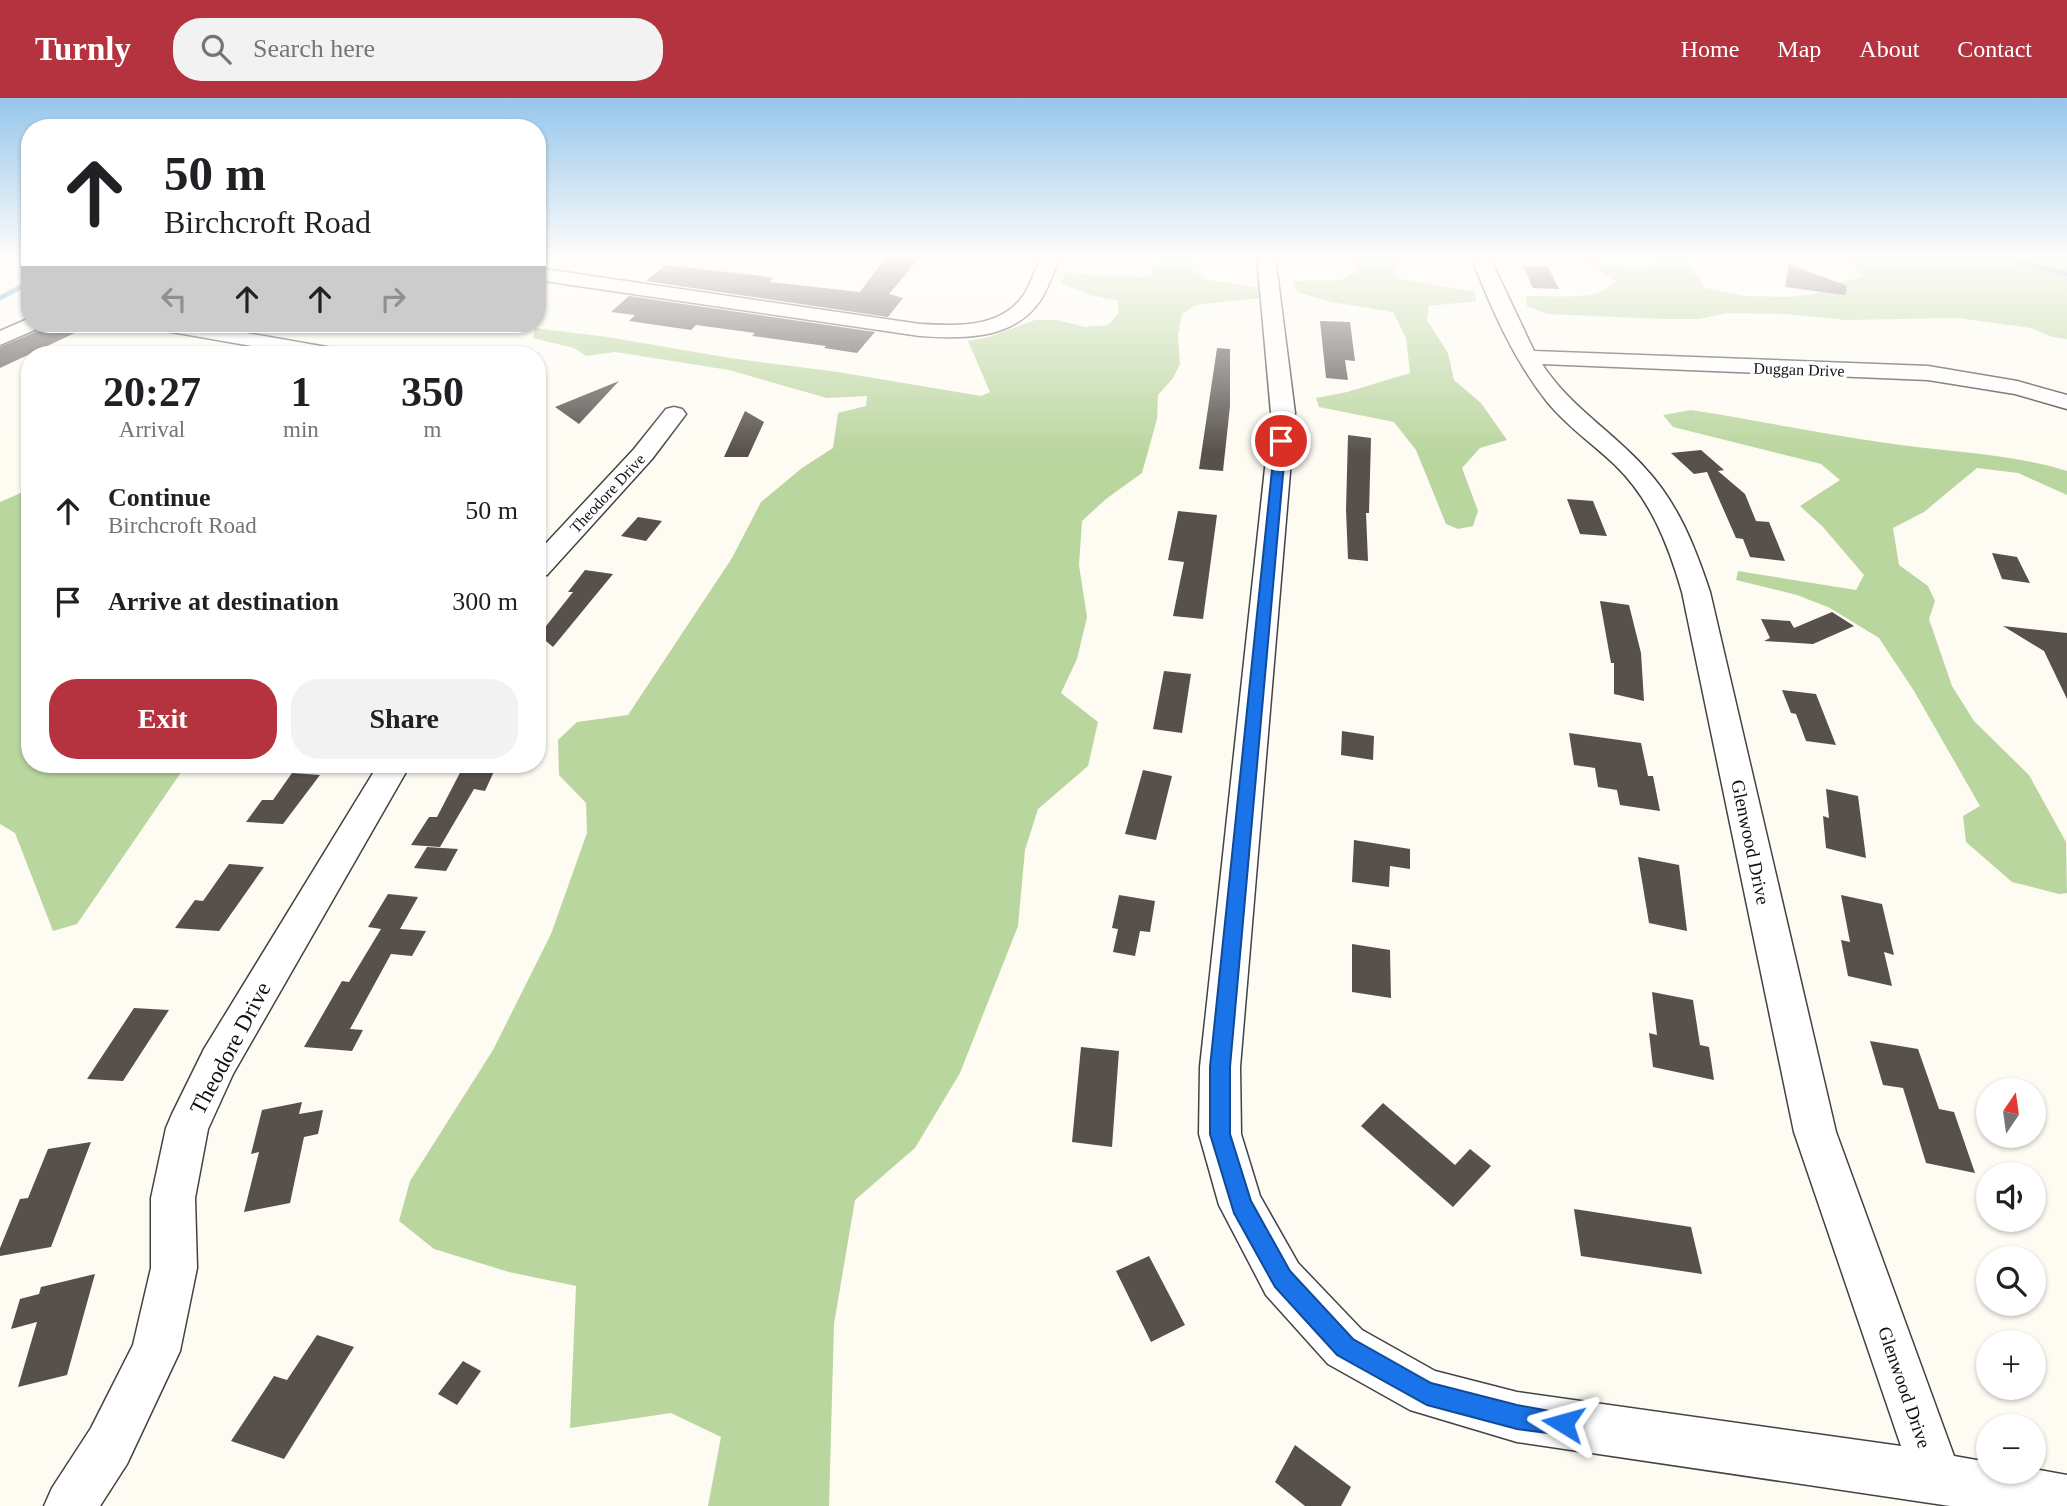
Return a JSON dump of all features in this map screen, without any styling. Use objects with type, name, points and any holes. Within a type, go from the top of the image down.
[{"type":"street","points":[[863,322],[956,332],[992,327],[1003,322]]},
{"type":"street","points":[[1273,322],[1283,414],[1220,1067],[1220,1134],[1241,1205],[1282,1279],[1345,1347],[1427,1393],[1517,1417],[1937,1478],[2067,1501]]},
{"type":"street","name":"Glenwood Drive","points":[[1511,322],[1527,357],[1554,396],[1572,416],[1624,459],[1646,483],[1678,535],[1696,592],[1815,1132],[1937,1478]]},
{"type":"street","points":[[0,339],[21,329]]},
{"type":"street","points":[[212,333],[286,346]]},
{"type":"street","name":"Duggan Drive","points":[[1527,357],[1928,373],[2017,388],[2067,402]]},
{"type":"street","name":"Theodore Drive","points":[[546,559],[643,454],[674,414]]},
{"type":"street","name":"Theodore Drive","points":[[70,1506],[109,1446],[156,1350],[174,1268],[173,1198],[187,1128],[219,1062],[389,773]]},
{"type":"green space","points":[[1030,322],[1064,322],[1085,327],[1108,325],[1111,322],[1181,322],[1178,335],[1180,364],[1173,378],[1158,395],[1157,419],[1142,473],[1106,499],[1082,521],[1079,565],[1087,617],[1077,659],[1061,693],[1098,722],[1088,766],[1038,809],[1025,850],[1018,926],[960,1073],[915,1148],[855,1200],[834,1324],[829,1506],[708,1506],[721,1437],[671,1413],[570,1428],[576,1286],[509,1272],[434,1249],[399,1221],[410,1181],[493,1050],[551,934],[587,833],[586,803],[559,775],[558,740],[577,722],[628,715],[732,558],[761,502],[802,468],[833,448],[838,413],[866,406],[867,396],[827,398],[729,370],[615,352],[586,356],[574,348],[533,338],[534,333],[546,333],[546,329],[608,337],[981,396],[990,392],[968,341],[989,337]]},
{"type":"green space","points":[[1398,322],[1428,322],[1448,353],[1454,380],[1481,403],[1507,440],[1480,448],[1462,468],[1478,511],[1473,526],[1458,529],[1446,524],[1416,450],[1394,422],[1319,407],[1316,398],[1347,392],[1410,373],[1406,338]]},
{"type":"green space","points":[[1985,322],[2067,322],[2067,339],[2052,337],[2031,328]]},
{"type":"green space","points":[[1691,410],[1862,439],[2023,460],[2067,471],[2067,495],[2018,473],[1977,468],[1924,512],[1893,528],[1899,565],[1928,586],[1935,601],[1929,619],[1952,686],[1974,721],[2029,775],[2066,842],[2067,893],[2059,894],[2012,882],[1966,842],[1963,816],[1980,806],[1914,691],[1879,638],[1830,608],[1797,595],[1736,580],[1738,571],[1856,590],[1864,575],[1823,527],[1800,506],[1840,480],[1821,464],[1673,427],[1663,415]]},
{"type":"green space","points":[[21,493],[21,773],[181,773],[77,924],[53,931],[15,833],[0,824],[0,502]]},
{"type":"building","points":[[634,322],[805,322],[875,332],[857,353],[752,336],[755,333],[696,325],[691,330]]},
{"type":"building","points":[[1320,322],[1350,322],[1355,361],[1345,360],[1348,380],[1326,378]]},
{"type":"building","points":[[33,333],[75,333],[47,346],[21,346],[21,358],[0,368],[0,347]]},
{"type":"building","points":[[1217,348],[1230,349],[1230,406],[1223,471],[1199,469]]},
{"type":"building","points":[[619,381],[579,424],[555,407]]},
{"type":"building","points":[[745,411],[764,422],[748,457],[724,457]]},
{"type":"building","points":[[1348,435],[1371,438],[1369,513],[1366,513],[1368,561],[1348,559]]},
{"type":"building","points":[[1701,450],[1724,470],[1718,471],[1745,494],[1756,521],[1769,522],[1785,561],[1750,557],[1743,539],[1736,538],[1707,472],[1694,474],[1671,453]]},
{"type":"building","points":[[1567,499],[1593,501],[1607,536],[1580,534]]},
{"type":"building","points":[[1178,511],[1217,515],[1203,619],[1173,616],[1184,562],[1168,560]]},
{"type":"building","points":[[638,517],[662,521],[646,541],[621,536]]},
{"type":"building","points":[[1992,553],[2017,557],[2030,583],[2002,579]]},
{"type":"building","points":[[585,570],[613,574],[553,647],[546,641],[546,626],[573,592],[568,592]]},
{"type":"building","points":[[1600,601],[1629,605],[1641,653],[1644,701],[1614,694],[1614,663],[1611,663]]},
{"type":"building","points":[[1832,612],[1854,626],[1813,644],[1764,641],[1770,638],[1761,619],[1790,621],[1794,628]]},
{"type":"building","points":[[2003,626],[2067,633],[2067,699],[2044,651]]},
{"type":"building","points":[[1164,671],[1191,674],[1182,733],[1153,729]]},
{"type":"building","points":[[1782,690],[1816,694],[1836,745],[1806,741],[1796,714],[1791,713]]},
{"type":"building","points":[[1342,731],[1374,736],[1373,760],[1341,755]]},
{"type":"building","points":[[1569,733],[1641,743],[1648,776],[1653,776],[1660,811],[1620,805],[1617,790],[1598,787],[1595,768],[1574,765]]},
{"type":"building","points":[[1143,770],[1172,776],[1156,840],[1125,834]]},
{"type":"building","points":[[292,773],[320,775],[283,824],[246,822],[262,800],[273,800]]},
{"type":"building","points":[[460,773],[493,773],[485,791],[474,789],[440,847],[411,845],[429,817],[437,817]]},
{"type":"building","points":[[1826,789],[1858,796],[1866,858],[1826,848],[1823,816],[1829,818]]},
{"type":"building","points":[[1354,840],[1410,849],[1410,869],[1390,866],[1389,887],[1352,882]]},
{"type":"building","points":[[427,847],[458,849],[446,871],[414,868]]},
{"type":"building","points":[[1638,857],[1679,865],[1687,931],[1649,923]]},
{"type":"building","points":[[229,864],[264,867],[219,931],[175,928],[195,900],[203,901]]},
{"type":"building","points":[[388,894],[418,897],[400,929],[426,931],[412,956],[391,954],[350,1029],[363,1030],[352,1051],[304,1047],[342,981],[349,982],[381,929],[368,927]]},
{"type":"building","points":[[1119,895],[1155,901],[1150,932],[1140,931],[1135,956],[1113,952],[1118,929],[1112,928]]},
{"type":"building","points":[[1841,895],[1882,904],[1894,955],[1884,952],[1892,986],[1848,976],[1841,940],[1850,942]]},
{"type":"building","points":[[1352,944],[1390,950],[1391,998],[1352,992]]},
{"type":"building","points":[[1652,992],[1693,1000],[1700,1045],[1709,1047],[1714,1080],[1653,1067],[1649,1033],[1657,1035]]},
{"type":"building","points":[[134,1008],[169,1010],[123,1081],[87,1079]]},
{"type":"building","points":[[1870,1041],[1918,1049],[1939,1109],[1954,1112],[1975,1173],[1926,1163],[1903,1088],[1883,1085]]},
{"type":"building","points":[[1081,1047],[1119,1051],[1112,1147],[1072,1142]]},
{"type":"building","points":[[302,1102],[299,1114],[323,1110],[318,1134],[304,1137],[290,1203],[244,1212],[259,1152],[251,1154],[262,1110]]},
{"type":"building","points":[[1383,1103],[1455,1165],[1470,1149],[1491,1166],[1453,1207],[1361,1126]]},
{"type":"building","points":[[91,1142],[51,1247],[0,1256],[0,1248],[20,1199],[28,1198],[48,1149]]},
{"type":"building","points":[[1574,1209],[1691,1227],[1702,1274],[1581,1256]]},
{"type":"building","points":[[1149,1256],[1185,1325],[1151,1342],[1116,1271]]},
{"type":"building","points":[[95,1274],[67,1375],[18,1387],[37,1322],[11,1329],[20,1299],[39,1294],[41,1287]]},
{"type":"building","points":[[317,1335],[354,1347],[284,1459],[231,1441],[274,1376],[287,1380]]},
{"type":"building","points":[[463,1361],[481,1371],[457,1405],[438,1394]]},
{"type":"building","points":[[1295,1445],[1351,1487],[1341,1506],[1305,1506],[1275,1482]]},
{"type":"route","points":[[1281,441],[1220,1067],[1220,1134],[1241,1205],[1282,1279],[1345,1347],[1427,1393],[1517,1417],[1563,1423]]}]
